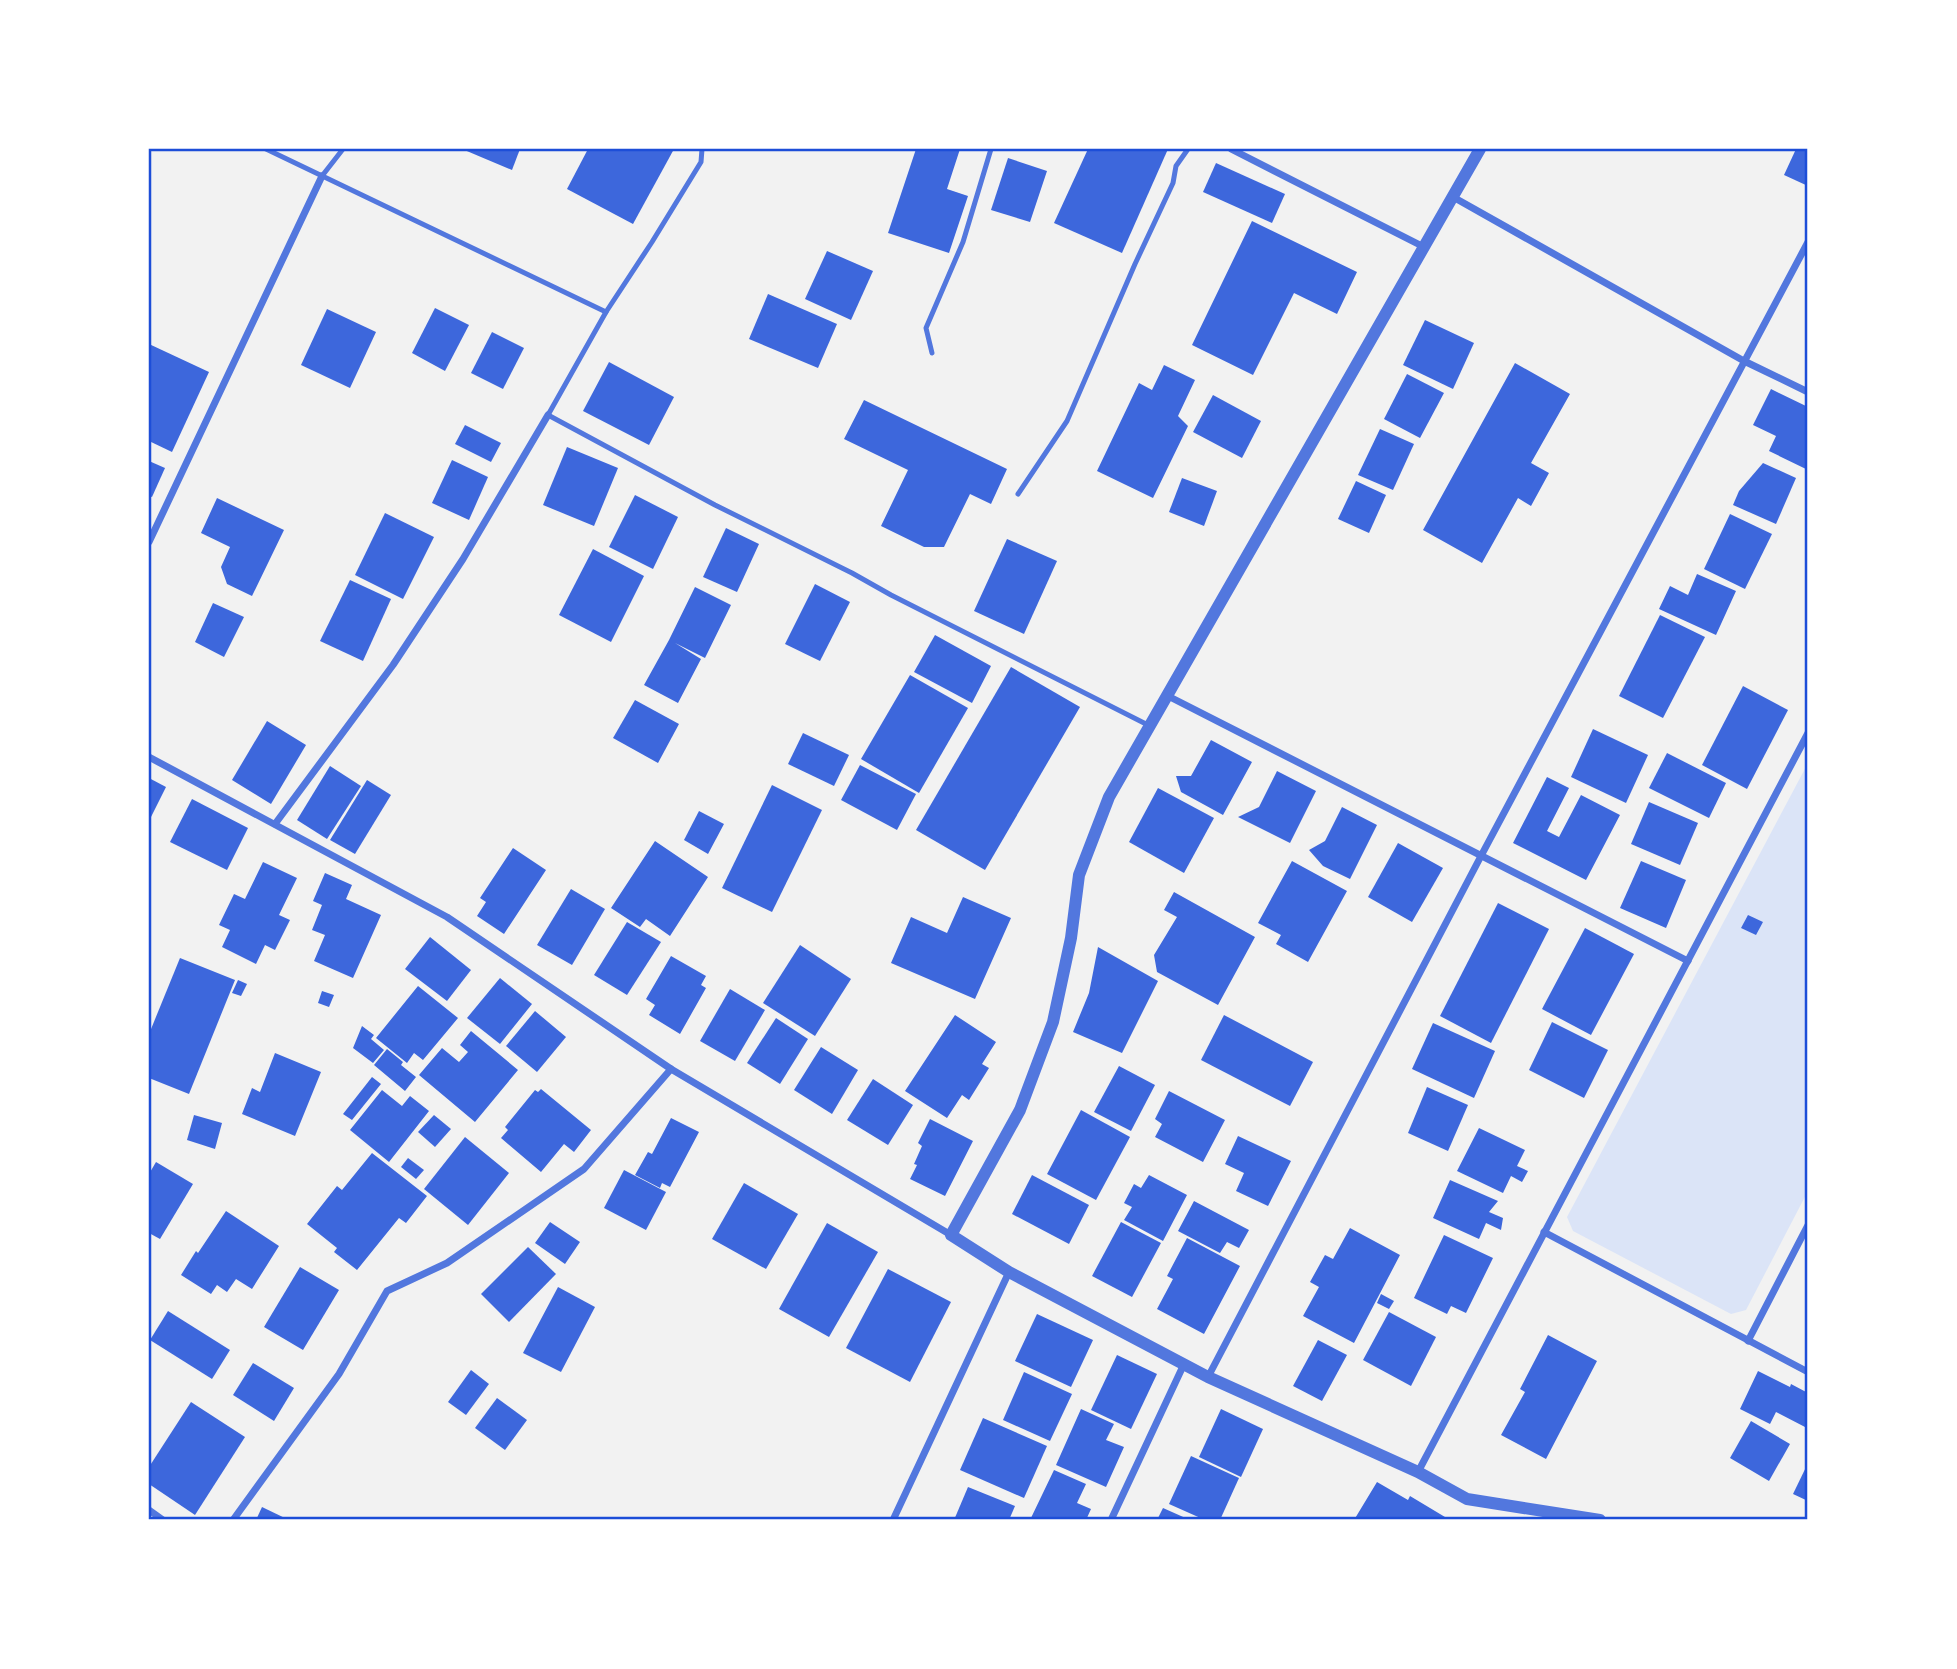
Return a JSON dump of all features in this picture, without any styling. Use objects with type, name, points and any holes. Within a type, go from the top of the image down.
[{"type":"street","points":[[1231,149],[1424,247]]},
{"type":"street","points":[[951,1235],[1020,1110],[1053,1022],[1071,938],[1079,875],[1108,797],[1480,149]]},
{"type":"street","points":[[149,542],[322,176]]},
{"type":"street","points":[[1453,197],[1744,361],[1808,392]]},
{"type":"street","points":[[1208,1377],[1481,856],[1808,242]]},
{"type":"street","points":[[275,824],[393,666],[463,559],[548,415]]},
{"type":"street","points":[[1166,695],[1688,961]]},
{"type":"street","points":[[1418,1472],[1808,733]]},
{"type":"street","points":[[149,757],[447,917],[671,1069],[1009,1272],[1208,1377],[1418,1472],[1468,1499],[1600,1520]]},
{"type":"street","points":[[233,1520],[339,1374],[387,1291],[447,1263],[584,1169],[671,1069]]},
{"type":"street","points":[[1748,1341],[1808,1225]]},
{"type":"street","points":[[1544,1232],[1808,1372]]},
{"type":"street","points":[[892,1520],[1009,1272]]},
{"type":"street","points":[[1111,1520],[1184,1364]]},
{"type":"street","points":[[149,1510],[163,1520]]},
{"type":"lane","points":[[266,149],[606,312]]},
{"type":"lane","points":[[322,176],[343,149]]},
{"type":"lane","points":[[702,149],[701,162],[653,242],[606,312],[548,415],[715,505],[1149,725]]},
{"type":"lane","points":[[932,353],[926,328],[963,242],[990,149]]},
{"type":"lane","points":[[1018,494],[1067,421],[1173,184],[1176,166],[1188,149]]},
{"type":"shaded area","points":[[1808,763],[1808,1191],[1746,1310],[1731,1314],[1573,1231],[1567,1217]]},
{"type":"building","points":[[462,149],[520,149],[512,170]]},
{"type":"building","points":[[588,149],[674,149],[633,224],[567,189]]},
{"type":"building","points":[[916,149],[960,149],[947,189],[968,196],[949,253],[888,233]]},
{"type":"building","points":[[1088,149],[1168,149],[1122,253],[1054,223]]},
{"type":"building","points":[[1796,149],[1808,149],[1808,186],[1784,175]]},
{"type":"building","points":[[1008,158],[1047,171],[1030,222],[991,210]]},
{"type":"building","points":[[1216,163],[1285,194],[1272,223],[1203,192]]},
{"type":"building","points":[[1252,221],[1357,272],[1337,314],[1294,293],[1253,375],[1192,345]]},
{"type":"building","points":[[827,251],[873,271],[851,320],[805,299]]},
{"type":"building","points":[[768,294],[837,324],[818,368],[749,339]]},
{"type":"building","points":[[435,308],[469,325],[445,371],[412,353]]},
{"type":"building","points":[[327,309],[376,332],[350,388],[301,365]]},
{"type":"building","points":[[1425,320],[1474,343],[1453,389],[1403,365]]},
{"type":"building","points":[[492,332],[524,348],[503,389],[471,373]]},
{"type":"building","points":[[149,344],[209,372],[172,452],[149,441]]},
{"type":"building","points":[[609,362],[674,397],[649,445],[583,411]]},
{"type":"building","points":[[1515,363],[1570,394],[1531,463],[1549,473],[1531,506],[1518,498],[1482,563],[1423,530]]},
{"type":"building","points":[[1164,365],[1195,380],[1178,416],[1188,426],[1153,498],[1097,471],[1139,383],[1152,390]]},
{"type":"building","points":[[1407,374],[1444,393],[1420,438],[1384,419]]},
{"type":"building","points":[[1771,389],[1808,407],[1808,470],[1769,451],[1776,436],[1753,425]]},
{"type":"building","points":[[1213,395],[1261,421],[1242,458],[1193,432]]},
{"type":"building","points":[[864,400],[1007,469],[991,504],[970,494],[944,547],[924,547],[881,526],[908,470],[844,439]]},
{"type":"building","points":[[465,425],[501,443],[491,462],[455,444]]},
{"type":"building","points":[[1380,429],[1414,444],[1393,490],[1358,475]]},
{"type":"building","points":[[567,447],[618,468],[594,526],[543,505]]},
{"type":"building","points":[[452,460],[488,477],[469,520],[432,503]]},
{"type":"building","points":[[149,461],[165,468],[152,497],[149,496]]},
{"type":"building","points":[[1763,463],[1796,478],[1776,524],[1733,505],[1739,491]]},
{"type":"building","points":[[1182,478],[1217,491],[1204,526],[1169,512]]},
{"type":"building","points":[[1356,481],[1386,495],[1369,533],[1338,519]]},
{"type":"building","points":[[635,495],[678,517],[653,569],[609,547]]},
{"type":"building","points":[[217,498],[284,530],[252,596],[227,584],[221,567],[230,547],[201,533]]},
{"type":"building","points":[[385,513],[434,537],[403,599],[355,575]]},
{"type":"building","points":[[1730,514],[1772,534],[1745,589],[1704,569]]},
{"type":"building","points":[[726,528],[759,544],[737,592],[703,577]]},
{"type":"building","points":[[1007,539],[1057,561],[1024,634],[974,611]]},
{"type":"building","points":[[593,549],[644,576],[611,642],[559,615]]},
{"type":"building","points":[[1697,574],[1736,591],[1716,635],[1659,609],[1670,586],[1688,595]]},
{"type":"building","points":[[350,580],[391,599],[363,661],[320,641]]},
{"type":"building","points":[[815,584],[850,602],[820,661],[785,644]]},
{"type":"building","points":[[695,587],[731,605],[705,658],[675,643],[701,659],[678,703],[644,685]]},
{"type":"building","points":[[213,603],[244,617],[224,657],[195,642]]},
{"type":"building","points":[[1660,615],[1705,637],[1663,718],[1619,696]]},
{"type":"building","points":[[935,635],[991,666],[972,703],[914,672]]},
{"type":"building","points":[[1011,667],[1080,707],[985,870],[916,830]]},
{"type":"building","points":[[910,675],[968,708],[919,793],[861,759]]},
{"type":"building","points":[[1743,686],[1788,710],[1747,789],[1702,765]]},
{"type":"building","points":[[635,700],[679,724],[658,763],[613,738]]},
{"type":"building","points":[[267,721],[306,745],[271,804],[232,780]]},
{"type":"building","points":[[1593,729],[1648,755],[1626,803],[1571,777]]},
{"type":"building","points":[[803,733],[849,755],[834,786],[788,764]]},
{"type":"building","points":[[1211,740],[1252,762],[1223,815],[1181,792],[1176,776],[1191,776]]},
{"type":"building","points":[[1667,753],[1726,783],[1709,818],[1649,788]]},
{"type":"building","points":[[860,765],[916,794],[897,830],[841,800]]},
{"type":"building","points":[[330,766],[361,786],[327,839],[297,820]]},
{"type":"building","points":[[1277,771],[1316,791],[1290,843],[1238,817],[1259,807]]},
{"type":"building","points":[[1547,777],[1569,788],[1547,831],[1559,837],[1581,795],[1620,815],[1586,880],[1513,843]]},
{"type":"building","points":[[149,778],[166,787],[149,821]]},
{"type":"building","points":[[367,780],[391,795],[355,854],[330,840]]},
{"type":"building","points":[[772,785],[822,810],[772,912],[722,888]]},
{"type":"building","points":[[1158,788],[1214,818],[1184,873],[1129,842]]},
{"type":"building","points":[[192,799],[248,828],[227,870],[170,842]]},
{"type":"building","points":[[1649,802],[1698,823],[1680,865],[1631,844]]},
{"type":"building","points":[[1342,807],[1377,825],[1350,879],[1323,866],[1309,850],[1325,841]]},
{"type":"building","points":[[699,811],[724,824],[708,854],[684,840]]},
{"type":"building","points":[[655,841],[708,877],[670,936],[646,919],[640,927],[611,908]]},
{"type":"building","points":[[1398,843],[1443,868],[1412,922],[1368,897]]},
{"type":"building","points":[[513,848],[546,870],[504,934],[477,916],[486,902],[480,898]]},
{"type":"building","points":[[1292,861],[1347,891],[1308,962],[1276,944],[1281,935],[1258,923]]},
{"type":"building","points":[[1641,861],[1686,880],[1666,928],[1620,908]]},
{"type":"building","points":[[263,862],[297,878],[279,915],[290,920],[275,950],[265,945],[256,964],[222,947],[230,930],[219,925],[234,894],[245,899]]},
{"type":"building","points":[[325,873],[352,885],[346,899],[381,915],[353,978],[314,961],[325,935],[312,930],[322,905],[313,901]]},
{"type":"building","points":[[571,889],[605,909],[572,965],[537,945]]},
{"type":"building","points":[[1174,892],[1255,937],[1218,1005],[1157,972],[1154,955],[1177,917],[1164,910]]},
{"type":"building","points":[[963,897],[1011,918],[975,999],[891,963],[911,917],[947,933]]},
{"type":"building","points":[[1498,903],[1549,929],[1491,1043],[1440,1016]]},
{"type":"building","points":[[1748,915],[1763,922],[1756,935],[1741,928]]},
{"type":"building","points":[[627,922],[661,942],[627,995],[594,975]]},
{"type":"building","points":[[1585,928],[1634,954],[1591,1035],[1542,1009]]},
{"type":"building","points":[[430,937],[471,970],[447,1001],[405,969]]},
{"type":"building","points":[[800,945],[851,979],[815,1036],[763,1003]]},
{"type":"building","points":[[1098,947],[1158,981],[1122,1053],[1073,1032],[1089,993]]},
{"type":"building","points":[[671,956],[706,976],[701,985],[706,988],[680,1034],[649,1015],[655,1005],[646,999]]},
{"type":"building","points":[[180,958],[235,980],[189,1094],[149,1078],[149,1034]]},
{"type":"building","points":[[500,978],[532,1004],[500,1044],[467,1018]]},
{"type":"building","points":[[238,980],[247,984],[241,996],[232,993]]},
{"type":"building","points":[[418,986],[458,1018],[423,1060],[414,1053],[407,1063],[376,1038]]},
{"type":"building","points":[[730,989],[765,1010],[735,1061],[700,1041]]},
{"type":"building","points":[[322,991],[334,995],[329,1007],[318,1003]]},
{"type":"building","points":[[535,1011],[566,1037],[537,1072],[506,1046]]},
{"type":"building","points":[[955,1015],[996,1042],[982,1064],[989,1068],[969,1100],[962,1095],[947,1118],[905,1091]]},
{"type":"building","points":[[1224,1015],[1313,1062],[1290,1106],[1201,1060]]},
{"type":"building","points":[[776,1018],[808,1039],[780,1084],[747,1063]]},
{"type":"building","points":[[1552,1022],[1608,1050],[1584,1098],[1529,1070]]},
{"type":"building","points":[[1433,1023],[1495,1051],[1474,1098],[1412,1069]]},
{"type":"building","points":[[362,1026],[374,1035],[371,1039],[384,1050],[373,1063],[353,1048]]},
{"type":"building","points":[[471,1031],[518,1070],[475,1122],[419,1075],[442,1048],[459,1062],[468,1052],[460,1045]]},
{"type":"building","points":[[821,1047],[858,1070],[832,1114],[794,1090]]},
{"type":"building","points":[[387,1049],[416,1077],[405,1091],[374,1065]]},
{"type":"building","points":[[275,1053],[321,1072],[295,1136],[242,1114],[252,1088],[260,1092]]},
{"type":"building","points":[[1119,1066],[1155,1085],[1131,1131],[1094,1112]]},
{"type":"building","points":[[372,1077],[381,1084],[352,1120],[343,1114]]},
{"type":"building","points":[[873,1079],[913,1105],[888,1145],[847,1120]]},
{"type":"building","points":[[1427,1087],[1468,1105],[1448,1151],[1408,1133]]},
{"type":"building","points":[[541,1089],[591,1130],[574,1152],[564,1144],[541,1172],[501,1138],[508,1130],[505,1127],[535,1090],[538,1092]]},
{"type":"building","points":[[382,1090],[402,1106],[410,1096],[429,1111],[389,1162],[350,1130]]},
{"type":"building","points":[[1169,1091],[1225,1120],[1203,1162],[1155,1137],[1162,1124],[1155,1119]]},
{"type":"building","points":[[1081,1110],[1130,1137],[1096,1200],[1047,1174]]},
{"type":"building","points":[[194,1115],[222,1123],[215,1149],[187,1140]]},
{"type":"building","points":[[434,1115],[451,1129],[435,1147],[418,1132]]},
{"type":"building","points":[[671,1118],[699,1132],[670,1187],[662,1183],[660,1188],[635,1175],[648,1152],[652,1154]]},
{"type":"building","points":[[930,1119],[973,1141],[945,1196],[910,1179],[922,1146],[918,1143]]},
{"type":"building","points":[[1479,1128],[1525,1150],[1517,1166],[1528,1171],[1522,1182],[1511,1176],[1503,1193],[1457,1171]]},
{"type":"building","points":[[1238,1136],[1291,1161],[1268,1206],[1236,1191],[1244,1173],[1225,1164]]},
{"type":"building","points":[[465,1137],[509,1173],[468,1225],[424,1189]]},
{"type":"building","points":[[372,1153],[427,1196],[406,1223],[399,1218],[357,1270],[334,1252],[337,1248],[307,1224],[337,1186],[342,1190]]},
{"type":"building","points":[[408,1158],[424,1170],[416,1179],[401,1167]]},
{"type":"building","points":[[156,1162],[193,1184],[160,1239],[149,1233],[149,1174]]},
{"type":"building","points":[[624,1170],[666,1192],[646,1230],[604,1208]]},
{"type":"building","points":[[1032,1175],[1089,1205],[1069,1244],[1012,1214]]},
{"type":"building","points":[[1149,1175],[1187,1195],[1163,1241],[1124,1220],[1132,1207],[1124,1203],[1134,1184],[1141,1188]]},
{"type":"building","points":[[1450,1180],[1498,1201],[1489,1212],[1503,1218],[1501,1230],[1486,1223],[1479,1239],[1433,1218]]},
{"type":"building","points":[[744,1183],[798,1214],[766,1269],[712,1239]]},
{"type":"building","points":[[1194,1201],[1249,1230],[1239,1248],[1227,1242],[1220,1253],[1178,1231]]},
{"type":"building","points":[[226,1211],[279,1246],[252,1289],[236,1279],[227,1292],[217,1285],[211,1294],[181,1275]]},
{"type":"building","points":[[550,1222],[580,1242],[565,1264],[535,1243]]},
{"type":"building","points":[[1121,1222],[1161,1243],[1132,1297],[1092,1276]]},
{"type":"building","points":[[827,1223],[878,1252],[829,1337],[779,1309]]},
{"type":"building","points":[[1350,1228],[1400,1255],[1354,1343],[1303,1316],[1319,1287],[1310,1282],[1325,1255],[1333,1259]]},
{"type":"building","points":[[1444,1235],[1493,1258],[1466,1313],[1451,1306],[1447,1314],[1414,1298]]},
{"type":"building","points":[[1187,1238],[1240,1266],[1204,1334],[1157,1309],[1173,1279],[1167,1276]]},
{"type":"building","points":[[528,1247],[556,1274],[509,1322],[481,1294]]},
{"type":"building","points":[[300,1267],[339,1290],[303,1350],[264,1327]]},
{"type":"building","points":[[888,1269],[951,1302],[910,1382],[846,1348]]},
{"type":"building","points":[[558,1287],[595,1307],[561,1372],[523,1353]]},
{"type":"building","points":[[1381,1294],[1394,1301],[1389,1309],[1377,1303]]},
{"type":"building","points":[[168,1311],[230,1350],[212,1379],[150,1340]]},
{"type":"building","points":[[1389,1312],[1436,1337],[1411,1386],[1363,1360]]},
{"type":"building","points":[[1037,1314],[1093,1340],[1071,1387],[1015,1361]]},
{"type":"building","points":[[1548,1335],[1597,1361],[1546,1459],[1501,1435],[1525,1392],[1520,1389]]},
{"type":"building","points":[[1318,1340],[1347,1355],[1322,1401],[1293,1386]]},
{"type":"building","points":[[1117,1355],[1157,1374],[1131,1429],[1091,1410]]},
{"type":"building","points":[[253,1363],[294,1388],[274,1421],[233,1395]]},
{"type":"building","points":[[471,1370],[489,1384],[466,1415],[448,1402]]},
{"type":"building","points":[[1758,1371],[1808,1393],[1808,1425],[1805,1427],[1776,1412],[1770,1424],[1740,1409]]},
{"type":"building","points":[[1024,1372],[1072,1394],[1050,1441],[1003,1420]]},
{"type":"building","points":[[497,1398],[527,1420],[505,1450],[475,1428]]},
{"type":"building","points":[[191,1402],[245,1437],[195,1515],[149,1484],[149,1467]]},
{"type":"building","points":[[1081,1409],[1114,1424],[1106,1440],[1124,1447],[1106,1487],[1056,1465]]},
{"type":"building","points":[[1221,1409],[1263,1429],[1241,1477],[1199,1457]]},
{"type":"building","points":[[983,1418],[1047,1446],[1024,1498],[960,1470]]},
{"type":"building","points":[[1751,1421],[1790,1444],[1769,1481],[1730,1458]]},
{"type":"building","points":[[1191,1456],[1239,1478],[1220,1520],[1205,1520],[1169,1504]]},
{"type":"building","points":[[1808,1463],[1808,1501],[1793,1494]]},
{"type":"building","points":[[1054,1470],[1086,1484],[1077,1503],[1091,1509],[1086,1520],[1030,1520]]},
{"type":"building","points":[[1377,1482],[1408,1500],[1410,1496],[1450,1520],[1354,1520]]},
{"type":"building","points":[[968,1487],[1015,1506],[1009,1520],[954,1520]]},
{"type":"building","points":[[262,1507],[289,1520],[256,1520]]},
{"type":"building","points":[[1163,1508],[1190,1520],[1157,1520]]}]
